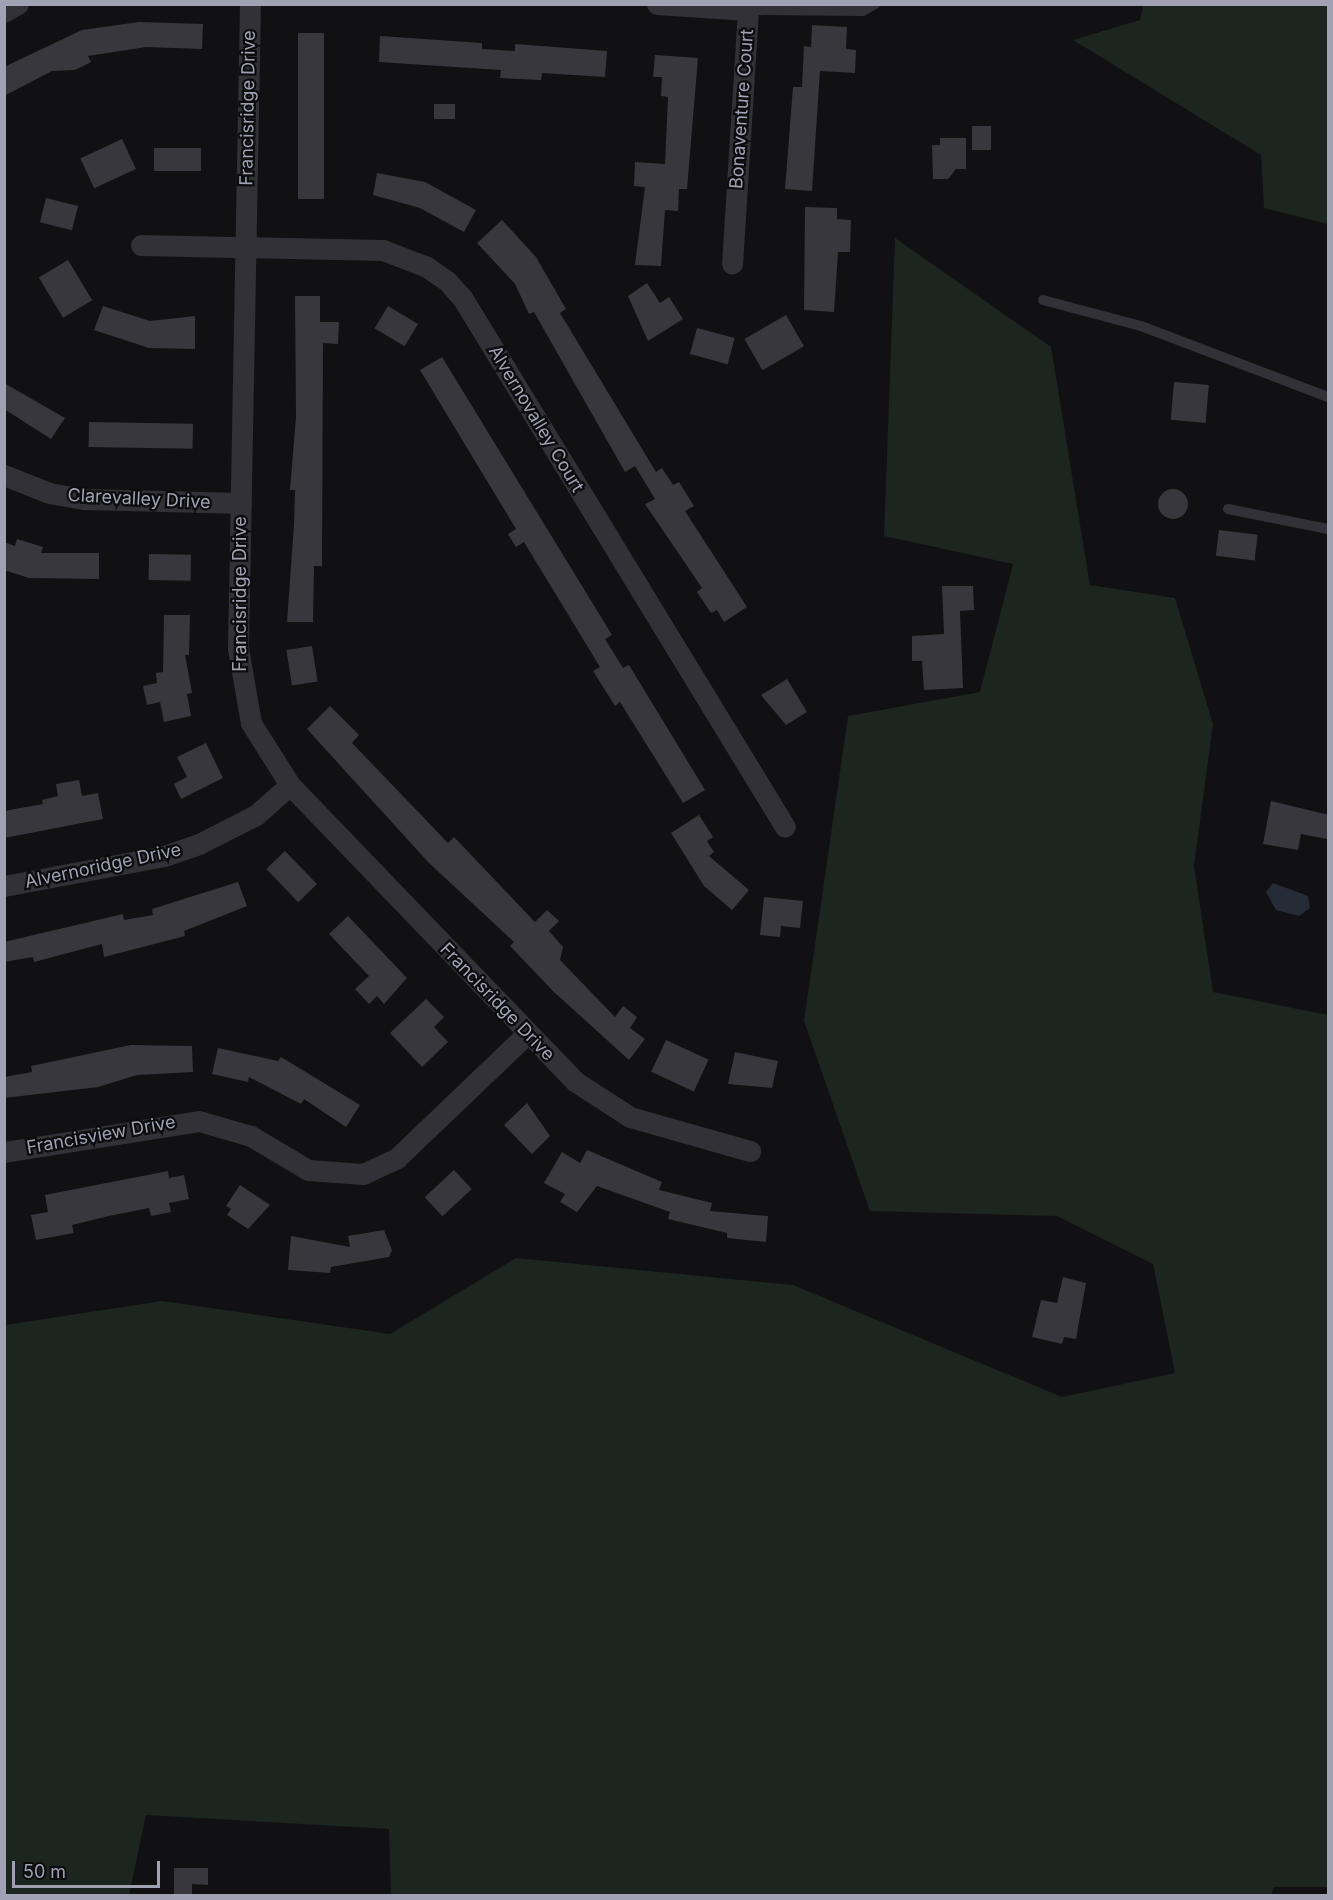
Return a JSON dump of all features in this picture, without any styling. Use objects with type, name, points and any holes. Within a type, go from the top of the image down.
[{"type":"street","points":[[4,12],[18,4]]},
{"type":"street","name":"Francisridge Drive","points":[[250,4],[241,503],[242,693],[259,740],[290,785],[576,1082],[630,1117],[750,1151]]},
{"type":"street","name":"Bonaventure Court","points":[[657,4],[748,10],[732,262]]},
{"type":"street","name":"Alvernovalley Court","points":[[141,245],[384,250],[427,267],[447,281],[463,299],[785,827]]},
{"type":"street","name":"Clarevalley Drive","points":[[4,475],[49,494],[84,499],[241,503]]},
{"type":"street","name":"Alvernoridge Drive","points":[[4,886],[164,856],[200,844],[256,815],[290,785]]},
{"type":"street","name":"Francisview Drive","points":[[4,1152],[199,1121],[251,1136],[308,1170],[363,1174],[397,1158],[528,1033]]},
{"type":"lane","points":[[748,10],[863,11],[875,4]]},
{"type":"lane","points":[[1043,300],[1141,326],[1329,397]]},
{"type":"lane","points":[[1228,509],[1329,528]]},
{"type":"shaded area","points":[[1143,5],[1328,5],[1328,224],[1264,208],[1261,155],[1073,40],[1140,20]]},
{"type":"shaded area","points":[[895,238],[1051,347],[1090,585],[1175,598],[1213,724],[1194,866],[1213,992],[1328,1015],[1328,1887],[1274,1887],[1271,1896],[391,1895],[389,1829],[146,1815],[129,1895],[5,1895],[5,1325],[162,1301],[390,1334],[516,1258],[793,1285],[1062,1397],[1175,1373],[1153,1264],[1057,1216],[870,1211],[804,1021],[848,716],[980,692],[1013,564],[884,536]]},
{"type":"shaded area","points":[[1273,883],[1308,896],[1310,908],[1299,916],[1276,910],[1266,892]]},
{"type":"building","points":[[139,22],[203,24],[202,49],[146,47],[88,56],[91,62],[75,70],[52,71],[4,96],[4,67],[82,30]]},
{"type":"building","points":[[812,25],[847,27],[846,49],[856,50],[855,73],[820,71],[812,191],[785,189],[793,87],[802,87],[804,46],[811,47]]},
{"type":"building","points":[[298,33],[324,33],[324,199],[298,199]]},
{"type":"building","points":[[380,36],[482,43],[482,49],[515,51],[515,44],[607,51],[605,77],[542,73],[541,80],[500,78],[501,70],[379,62]]},
{"type":"building","points":[[655,55],[698,58],[687,189],[679,189],[678,211],[665,210],[661,266],[635,265],[645,187],[634,186],[635,162],[665,164],[668,97],[661,96],[662,77],[653,77]]},
{"type":"building","points":[[434,104],[455,104],[455,119],[434,119]]},
{"type":"building","points":[[972,126],[991,126],[991,150],[972,150]]},
{"type":"building","points":[[940,138],[966,138],[966,169],[956,169],[948,179],[933,179],[932,145],[940,145]]},
{"type":"building","points":[[122,139],[136,169],[94,188],[80,158]]},
{"type":"building","points":[[154,148],[201,148],[201,171],[154,171]]},
{"type":"building","points":[[377,173],[425,182],[476,210],[464,232],[420,208],[373,195]]},
{"type":"building","points":[[46,198],[78,206],[72,230],[40,222]]},
{"type":"building","points":[[805,207],[837,208],[837,219],[851,220],[850,252],[838,252],[834,312],[804,310]]},
{"type":"building","points":[[502,220],[536,257],[566,309],[560,313],[656,472],[662,468],[673,485],[679,482],[694,506],[685,511],[747,607],[724,622],[717,610],[711,613],[697,592],[702,588],[645,504],[655,499],[635,466],[625,472],[534,312],[529,314],[515,284],[477,243]]},
{"type":"building","points":[[68,260],[92,300],[63,318],[39,278]]},
{"type":"building","points":[[647,283],[660,303],[669,297],[683,319],[648,341],[628,296]]},
{"type":"building","points":[[295,296],[320,296],[320,322],[339,322],[338,344],[323,343],[322,566],[314,566],[313,622],[287,622],[295,490],[290,490],[296,417]]},
{"type":"building","points":[[103,306],[150,321],[195,316],[195,349],[149,348],[94,330]]},
{"type":"building","points":[[388,306],[418,324],[405,346],[375,328]]},
{"type":"building","points":[[786,315],[804,346],[762,370],[744,339]]},
{"type":"building","points":[[697,328],[735,338],[728,364],[690,354]]},
{"type":"building","points":[[442,357],[612,635],[605,639],[623,668],[629,665],[705,790],[683,803],[620,702],[615,706],[593,671],[600,667],[524,542],[516,547],[508,534],[516,529],[420,370]]},
{"type":"building","points":[[1174,382],[1209,385],[1206,423],[1171,420]]},
{"type":"building","points":[[4,383],[65,418],[51,439],[4,409]]},
{"type":"building","points":[[89,422],[193,424],[193,449],[89,447]]},
{"type":"building","points":[[1173,489],[1179,490],[1187,498],[1187,510],[1179,518],[1173,519],[1167,518],[1159,510],[1158,504],[1159,498],[1167,490]]},
{"type":"building","points":[[1219,530],[1258,535],[1255,561],[1216,556]]},
{"type":"building","points":[[17,539],[43,547],[41,553],[99,553],[99,579],[29,578],[4,570],[4,542],[15,546]]},
{"type":"building","points":[[149,554],[191,555],[191,581],[149,580]]},
{"type":"building","points":[[942,586],[973,586],[974,610],[960,611],[963,688],[924,690],[922,661],[912,661],[912,636],[944,634]]},
{"type":"building","points":[[164,615],[190,615],[189,655],[185,655],[192,693],[187,694],[191,716],[164,722],[160,702],[147,705],[143,686],[157,683],[156,673],[163,672]]},
{"type":"building","points":[[312,646],[318,682],[292,686],[286,650]]},
{"type":"building","points":[[787,679],[807,712],[786,725],[761,695]]},
{"type":"building","points":[[330,706],[359,735],[352,743],[448,843],[454,837],[535,922],[547,910],[559,921],[549,931],[563,947],[560,960],[615,1017],[623,1006],[637,1017],[630,1028],[645,1039],[629,1060],[554,992],[510,946],[514,942],[429,863],[307,729]]},
{"type":"building","points":[[206,743],[223,778],[181,799],[174,784],[187,777],[177,757]]},
{"type":"building","points":[[79,780],[82,796],[98,793],[103,819],[4,838],[4,811],[43,804],[42,800],[58,796],[56,784]]},
{"type":"building","points":[[1271,801],[1329,815],[1327,839],[1301,834],[1298,850],[1263,844]]},
{"type":"building","points":[[699,815],[713,837],[707,841],[714,852],[709,856],[749,890],[732,910],[704,886],[671,833]]},
{"type":"building","points":[[285,851],[317,884],[298,902],[266,869]]},
{"type":"building","points":[[238,882],[247,906],[184,931],[185,936],[104,957],[102,944],[34,962],[33,957],[4,962],[4,942],[123,914],[124,920],[153,915],[152,909]]},
{"type":"building","points":[[764,897],[803,901],[800,928],[781,926],[780,937],[760,935]]},
{"type":"building","points":[[348,916],[407,978],[384,1004],[377,996],[369,1004],[355,989],[369,976],[329,934]]},
{"type":"building","points":[[426,999],[444,1017],[434,1027],[448,1042],[422,1067],[390,1033]]},
{"type":"building","points":[[666,1040],[709,1060],[694,1092],[651,1072]]},
{"type":"building","points":[[131,1045],[192,1046],[193,1072],[137,1075],[98,1087],[4,1098],[4,1077],[32,1072],[31,1066]]},
{"type":"building","points":[[218,1048],[278,1061],[281,1057],[360,1105],[346,1127],[304,1099],[301,1104],[249,1077],[248,1082],[212,1074]]},
{"type":"building","points":[[735,1052],[778,1061],[772,1088],[728,1084]]},
{"type":"building","points":[[527,1103],[550,1136],[532,1154],[504,1125]]},
{"type":"building","points":[[587,1150],[662,1182],[659,1190],[712,1203],[710,1211],[768,1216],[766,1242],[727,1238],[727,1233],[668,1219],[670,1212],[597,1186],[577,1212],[560,1202],[565,1194],[544,1183],[562,1152],[580,1163]]},
{"type":"building","points":[[454,1170],[472,1189],[442,1216],[425,1197]]},
{"type":"building","points":[[168,1171],[169,1178],[184,1175],[189,1199],[169,1203],[171,1212],[151,1216],[149,1208],[109,1216],[72,1225],[74,1233],[36,1240],[31,1215],[48,1212],[45,1195]]},
{"type":"building","points":[[240,1185],[270,1205],[248,1229],[227,1215],[231,1209],[226,1206]]},
{"type":"building","points":[[384,1230],[392,1250],[389,1257],[331,1267],[330,1273],[288,1270],[291,1236],[350,1247],[348,1236]]},
{"type":"building","points":[[1063,1277],[1086,1283],[1076,1339],[1064,1337],[1062,1344],[1032,1337],[1041,1300],[1057,1303]]},
{"type":"building","points":[[174,1868],[208,1868],[208,1885],[192,1884],[192,1896],[174,1896]]}]
